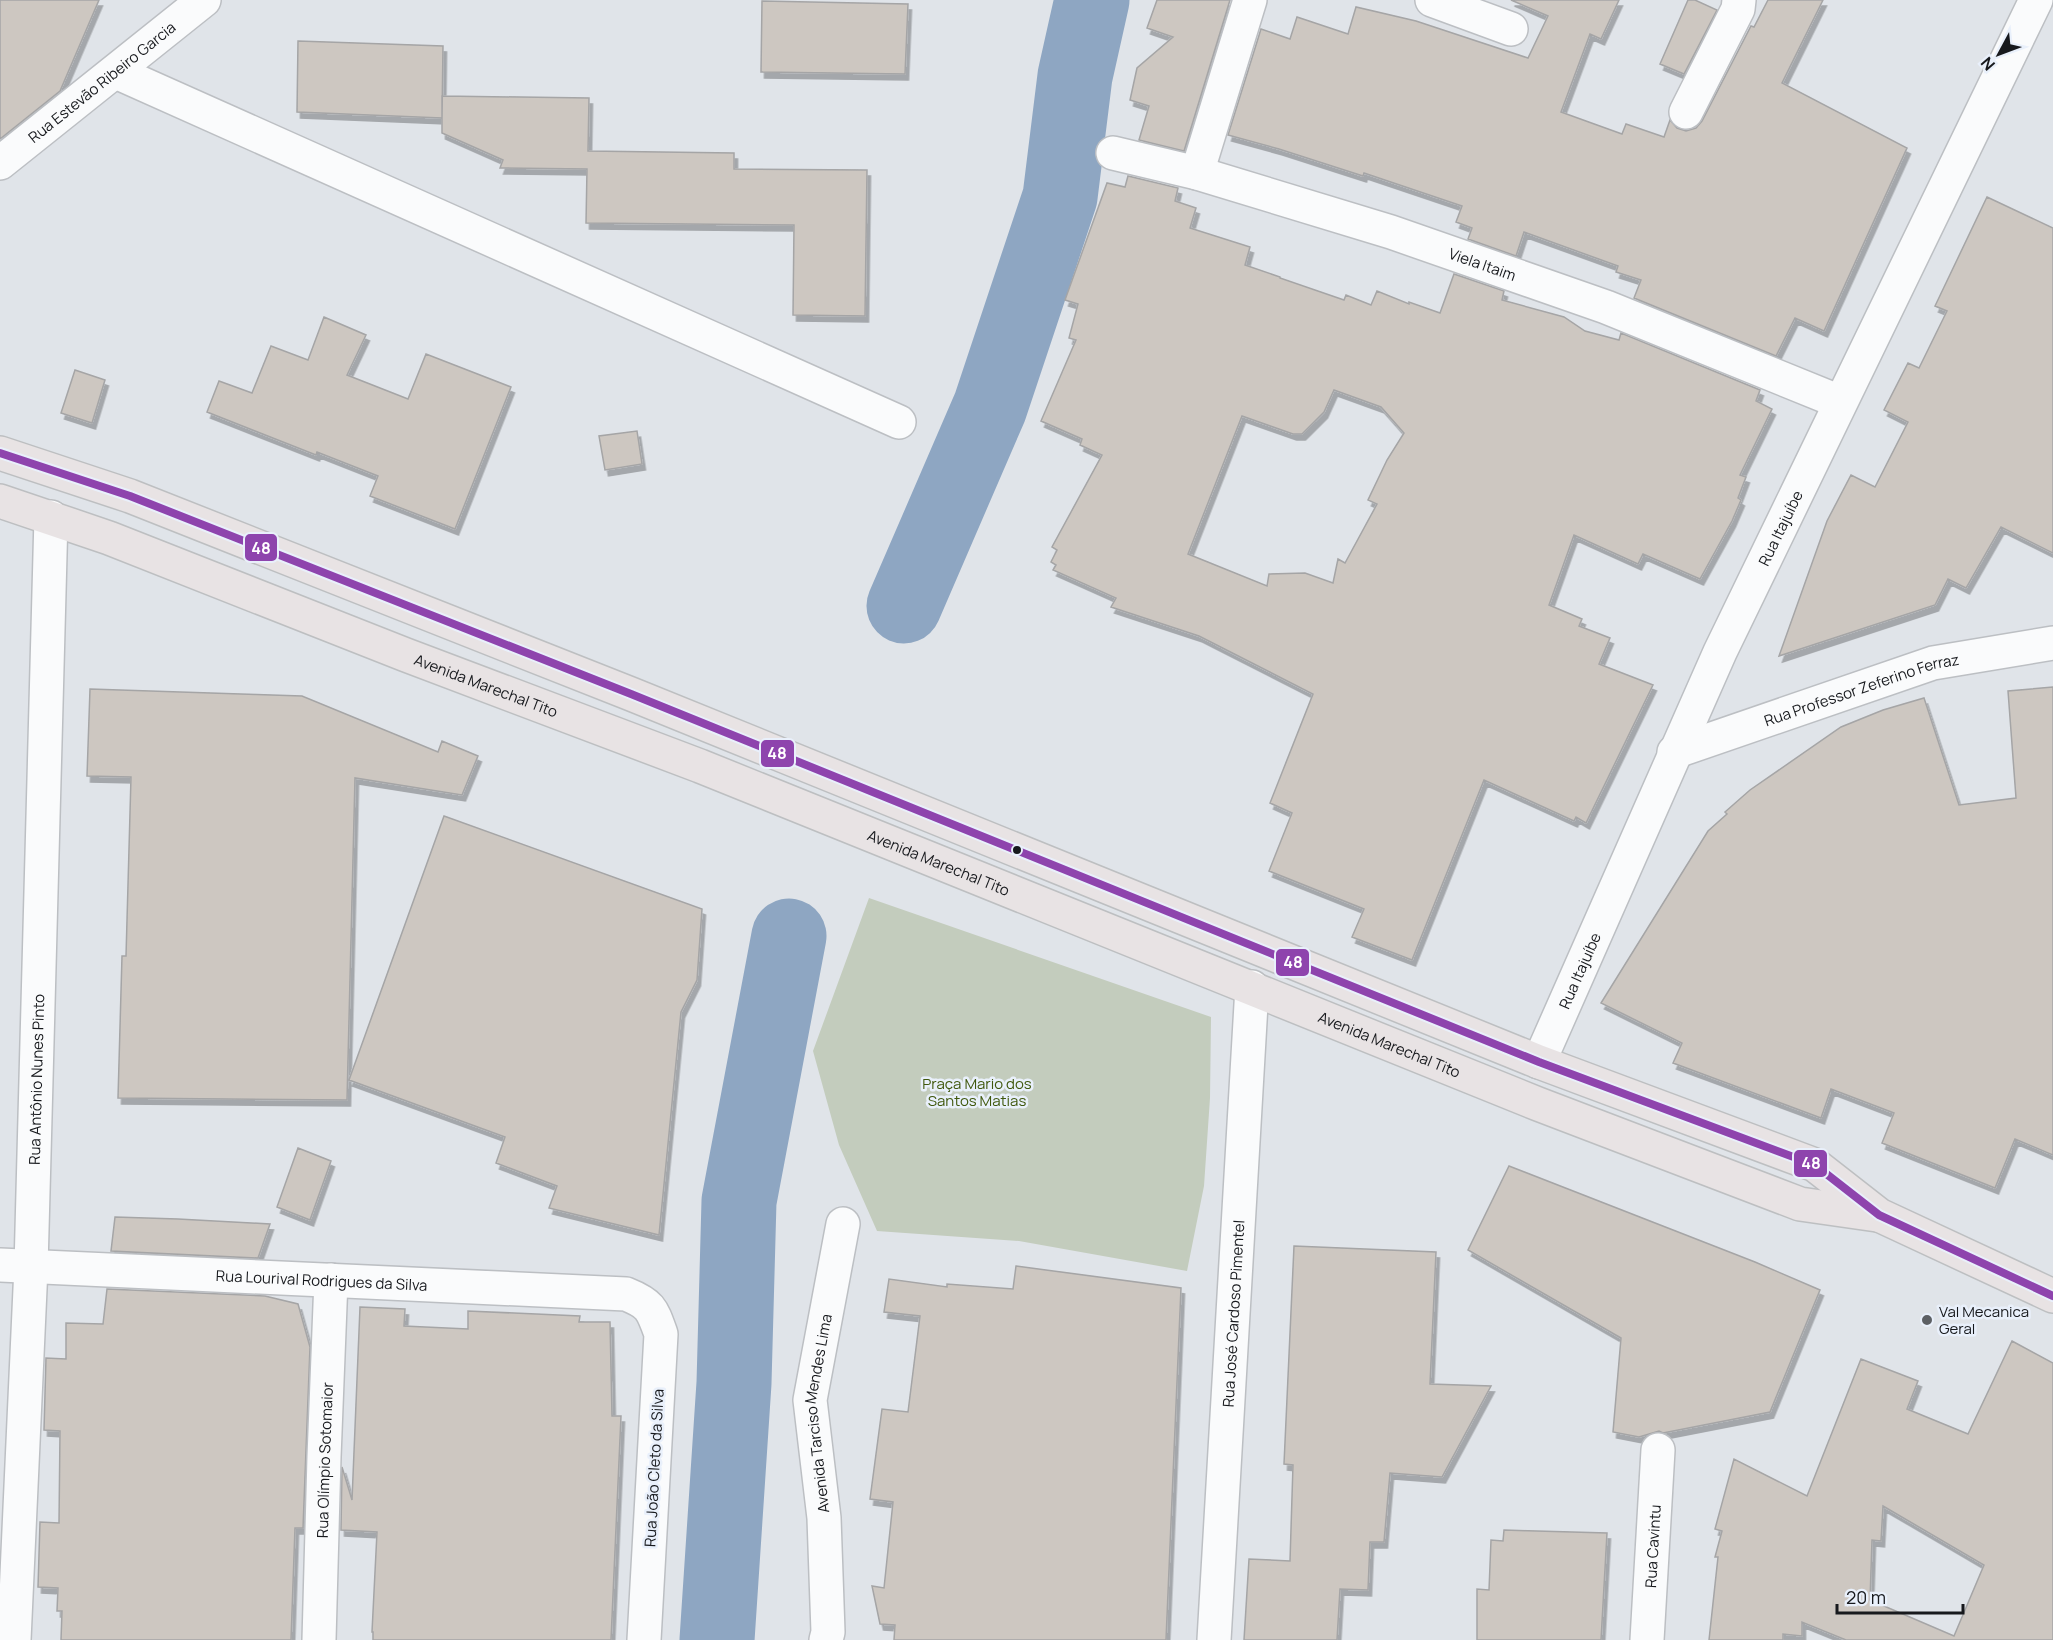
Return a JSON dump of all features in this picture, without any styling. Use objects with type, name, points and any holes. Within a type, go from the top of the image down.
[{"type":"main road","name":"Avenida Marechal Tito","points":[[0,453],[130,496],[631,694],[1539,1062],[1815,1165],[1879,1215],[2053,1296]]},
{"type":"main road","name":"Avenida Marechal Tito","points":[[0,501],[109,538],[406,655],[700,766],[1528,1100],[1800,1204],[1879,1215]]},
{"type":"main road","points":[[1337,1022],[1360,1017],[1506,1076],[1521,1077],[1530,1073],[1539,1062]]},
{"type":"street","name":"Rua Estevão Ribeiro Garcia","points":[[0,163],[204,0]]},
{"type":"street","points":[[1197,173],[1250,0]]},
{"type":"street","points":[[1432,0],[1511,29]]},
{"type":"street","points":[[1686,112],[1738,9],[1739,0]]},
{"type":"street","name":"Rua Itajuíbe","points":[[1539,1062],[1720,652],[2036,0]]},
{"type":"street","points":[[116,72],[899,422]]},
{"type":"street","name":"Viela Itaim","points":[[1113,153],[1197,173],[1391,232],[1606,307],[1840,402]]},
{"type":"street","name":"Rua Antônio Nunes Pinto","points":[[14,1640],[15,1266],[51,518]]},
{"type":"street","name":"Rua Professor Zeferino Ferraz","points":[[1674,752],[1933,663],[2053,643]]},
{"type":"street","name":"Rua José Cardoso Pimentel","points":[[1214,1640],[1252,987]]},
{"type":"street","name":"Avenida Tarciso Mendes Lima","points":[[826,1640],[828,1632],[824,1518],[810,1400],[843,1224]]},
{"type":"street","name":"Rua Lourival Rodrigues da Silva","points":[[15,1266],[626,1294],[644,1301]]},
{"type":"street","name":"Rua Olímpio Sotomaior","points":[[320,1640],[331,1280]]},
{"type":"street","name":"Rua João Cleto da Silva","points":[[644,1301],[654,1313],[661,1334],[644,1640]]},
{"type":"street","name":"Rua Cavintu","points":[[1647,1640],[1658,1450]]},
{"type":"green space","name":"Praça Mario dos Santos Matias","points":[[869,898],[1211,1017],[1210,1098],[1204,1186],[1187,1271],[1019,1241],[877,1231],[839,1145],[813,1051]]},
{"type":"building","points":[[0,0],[99,0],[60,91],[0,139]]},
{"type":"building","points":[[1157,0],[1230,0],[1184,151],[1139,140],[1149,106],[1130,100],[1137,68],[1173,37],[1147,28]]},
{"type":"building","points":[[1511,0],[1619,0],[1601,39],[1590,34],[1561,112],[1622,134],[1626,124],[1664,137],[1670,120],[1677,128],[1686,131],[1696,128],[1702,121],[1751,26],[1754,27],[1768,0],[1823,0],[1782,83],[1907,148],[1824,331],[1795,318],[1776,356],[1634,298],[1641,280],[1616,272],[1618,266],[1524,232],[1516,256],[1468,239],[1472,228],[1456,222],[1462,206],[1364,173],[1363,176],[1228,135],[1261,29],[1290,39],[1297,17],[1348,34],[1356,7],[1416,21],[1528,58],[1548,16]]},
{"type":"building","points":[[1688,0],[1695,0],[1717,10],[1684,74],[1660,64]]},
{"type":"building","points":[[762,1],[908,4],[905,74],[761,72]]},
{"type":"building","points":[[298,41],[443,46],[442,118],[297,112]]},
{"type":"building","points":[[442,96],[589,98],[588,151],[734,153],[734,169],[867,170],[865,316],[793,315],[794,225],[586,223],[587,169],[500,168],[503,160],[442,133]]},
{"type":"building","points":[[1128,176],[1178,188],[1175,201],[1196,208],[1190,228],[1250,247],[1245,265],[1344,300],[1346,295],[1371,305],[1377,291],[1440,313],[1454,274],[1504,291],[1502,300],[1564,317],[1585,331],[1619,340],[1621,333],[1760,390],[1756,401],[1772,409],[1740,475],[1746,477],[1738,498],[1741,500],[1700,579],[1643,554],[1638,564],[1574,535],[1549,605],[1582,619],[1579,626],[1610,638],[1599,664],[1653,685],[1586,823],[1576,817],[1574,821],[1484,780],[1412,960],[1352,937],[1364,909],[1269,871],[1292,813],[1270,803],[1313,694],[1199,636],[1111,607],[1116,598],[1053,570],[1056,565],[1051,562],[1057,550],[1052,547],[1102,455],[1080,445],[1082,439],[1041,421],[1076,340],[1069,338],[1078,304],[1065,300],[1107,183],[1125,187]],"holes":[[[1334,390],[1381,407],[1404,433],[1387,460],[1368,500],[1377,504],[1345,563],[1338,559],[1333,583],[1305,573],[1269,574],[1267,586],[1188,554],[1242,416],[1293,434],[1302,434],[1324,412]]]},
{"type":"building","points":[[1987,197],[2053,228],[2053,553],[2001,527],[1966,588],[1948,579],[1935,605],[1779,656],[1827,521],[1851,475],[1875,487],[1908,422],[1884,410],[1908,363],[1919,368],[1947,311],[1935,306]]},
{"type":"building","points":[[324,317],[366,335],[347,375],[408,399],[426,354],[511,387],[455,529],[370,496],[378,476],[317,452],[316,455],[207,412],[219,381],[252,393],[271,346],[308,360]]},
{"type":"building","points":[[75,370],[105,380],[92,423],[61,413]]},
{"type":"building","points":[[637,431],[642,464],[605,470],[599,436]]},
{"type":"building","points":[[2053,687],[2053,1155],[2015,1139],[1995,1188],[1882,1143],[1894,1113],[1831,1089],[1821,1118],[1673,1063],[1682,1043],[1601,1003],[1708,831],[1750,790],[1841,727],[1883,710],[1924,698],[1959,805],[2016,798],[2008,691]]},
{"type":"building","points":[[90,689],[302,696],[438,752],[442,741],[478,756],[462,795],[355,778],[347,1100],[118,1098],[122,956],[126,956],[131,777],[87,776]]},
{"type":"building","points":[[444,816],[702,909],[697,980],[681,1012],[659,1235],[549,1208],[557,1186],[496,1163],[505,1137],[349,1080]]},
{"type":"building","points":[[298,1148],[331,1161],[310,1220],[277,1207]]},
{"type":"building","points":[[1509,1166],[1755,1262],[1820,1290],[1770,1412],[1663,1433],[1659,1431],[1639,1437],[1613,1432],[1621,1338],[1468,1250]]},
{"type":"building","points":[[115,1217],[270,1224],[258,1258],[111,1251]]},
{"type":"building","points":[[1294,1246],[1436,1252],[1430,1384],[1491,1386],[1442,1477],[1390,1473],[1384,1542],[1370,1542],[1368,1590],[1340,1589],[1337,1640],[1244,1640],[1249,1559],[1290,1561],[1293,1465],[1284,1464]]},
{"type":"building","points":[[1016,1266],[1181,1288],[1166,1640],[894,1640],[895,1625],[880,1624],[872,1586],[884,1588],[893,1502],[870,1499],[882,1409],[908,1412],[920,1316],[884,1312],[889,1279],[947,1287],[947,1284],[1013,1289]]},
{"type":"building","points":[[107,1289],[265,1296],[298,1304],[310,1347],[303,1528],[295,1528],[291,1640],[61,1640],[62,1611],[57,1611],[58,1588],[38,1587],[40,1522],[59,1523],[60,1431],[44,1430],[46,1358],[66,1359],[66,1323],[103,1324]]},
{"type":"building","points":[[360,1307],[405,1309],[404,1326],[468,1329],[468,1311],[580,1316],[579,1322],[610,1322],[612,1416],[621,1416],[611,1640],[373,1640],[377,1532],[341,1530],[342,1467],[352,1500]]},
{"type":"building","points":[[2012,1341],[2053,1363],[2053,1640],[1846,1640],[1802,1622],[1802,1636],[1783,1634],[1783,1640],[1709,1640],[1718,1557],[1715,1557],[1722,1531],[1715,1529],[1734,1459],[1807,1496],[1861,1359],[1918,1381],[1907,1409],[1968,1434]],"holes":[[[1883,1506],[1984,1565],[1954,1636],[1870,1600],[1872,1540],[1881,1541]]]},
{"type":"building","points":[[1504,1530],[1607,1533],[1601,1640],[1477,1640],[1477,1589],[1489,1590],[1491,1540],[1503,1541]]},
{"type":"waterway","points":[[904,606],[990,407],[1060,197],[1075,76],[1092,0]]},
{"type":"waterway","points":[[717,1640],[734,1383],[739,1201],[789,936]]},
{"type":"transit line","name":"48","points":[[0,453],[130,496],[631,694],[1539,1062],[1815,1165],[1879,1215],[2053,1296]]},
{"type":"place","name":"Val Mecanica Geral","points":[[1927,1320]]}]
